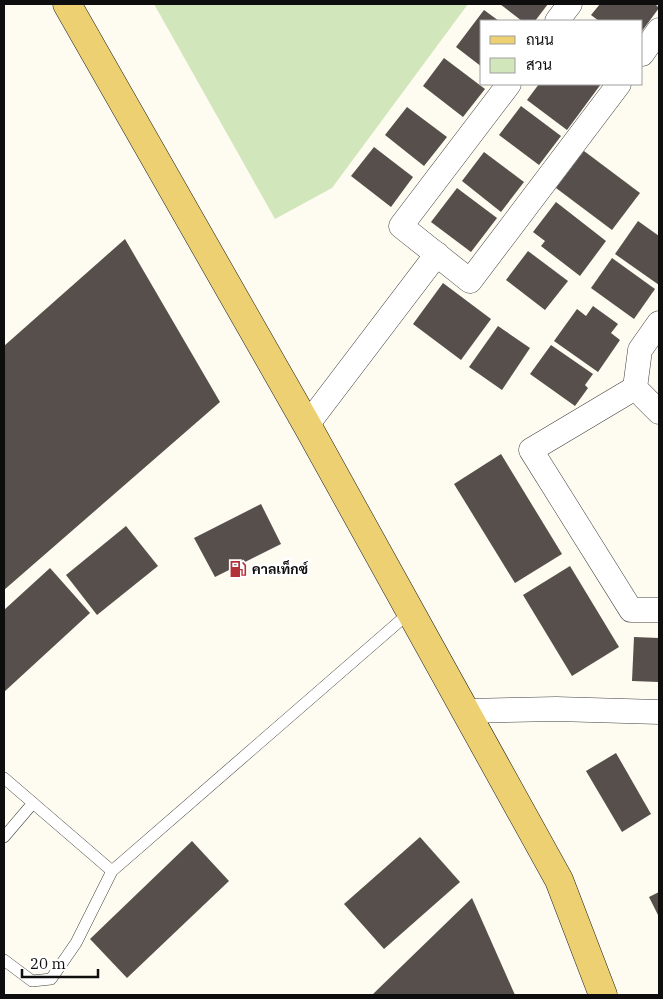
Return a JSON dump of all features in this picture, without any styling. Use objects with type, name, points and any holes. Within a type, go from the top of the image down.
[{"type":"main road","points":[[67,4],[307,425],[409,613],[466,711],[559,880],[603,995]]},
{"type":"street","points":[[558,20],[570,4]]},
{"type":"street","points":[[643,53],[659,30]]},
{"type":"street","points":[[509,85],[401,226],[470,281],[618,85]]},
{"type":"street","points":[[307,425],[436,254]]},
{"type":"street","points":[[635,388],[640,350],[659,323]]},
{"type":"street","points":[[635,388],[659,412]]},
{"type":"street","points":[[635,388],[531,450],[632,610],[659,610]]},
{"type":"street","points":[[466,711],[556,709],[659,712]]},
{"type":"lane","points":[[4,960],[32,981],[51,979],[76,943],[112,871],[409,613]]},
{"type":"lane","points":[[4,778],[112,871]]},
{"type":"lane","points":[[4,837],[33,803]]},
{"type":"green space","points":[[154,4],[468,4],[332,188],[275,219]]},
{"type":"building","points":[[500,4],[548,4],[536,20],[521,20]]},
{"type":"building","points":[[600,4],[655,4],[659,8],[643,30],[643,20],[598,20],[591,15]]},
{"type":"building","points":[[484,10],[498,20],[480,20],[480,65],[456,47]]},
{"type":"building","points":[[444,58],[485,89],[463,117],[423,86]]},
{"type":"building","points":[[538,85],[600,85],[567,130],[527,100]]},
{"type":"building","points":[[521,106],[561,136],[539,165],[499,135]]},
{"type":"building","points":[[407,107],[447,137],[424,166],[385,135]]},
{"type":"building","points":[[374,147],[413,177],[391,207],[351,176]]},
{"type":"building","points":[[584,151],[640,193],[612,230],[556,188]]},
{"type":"building","points":[[484,152],[524,182],[501,212],[462,181]]},
{"type":"building","points":[[457,188],[497,218],[471,252],[431,222]]},
{"type":"building","points":[[556,202],[606,241],[580,276],[541,246],[545,241],[533,232]]},
{"type":"building","points":[[638,221],[659,236],[659,285],[615,254]]},
{"type":"building","points":[[125,239],[220,402],[4,590],[4,346]]},
{"type":"building","points":[[528,251],[568,281],[545,310],[506,280]]},
{"type":"building","points":[[612,258],[655,289],[634,319],[591,288]]},
{"type":"building","points":[[443,283],[491,319],[461,360],[413,324]]},
{"type":"building","points":[[593,306],[618,324],[611,333],[620,340],[598,372],[554,341],[577,309],[586,316]]},
{"type":"building","points":[[498,326],[530,348],[502,390],[469,367]]},
{"type":"building","points":[[551,345],[593,374],[585,385],[588,388],[575,406],[530,374]]},
{"type":"building","points":[[501,454],[562,554],[515,583],[454,484]]},
{"type":"building","points":[[261,504],[281,544],[215,577],[194,538]]},
{"type":"building","points":[[126,526],[158,566],[97,615],[66,575]]},
{"type":"building","points":[[570,566],[619,647],[572,676],[523,595]]},
{"type":"building","points":[[50,568],[90,613],[4,692],[4,610]]},
{"type":"building","points":[[634,637],[659,638],[659,682],[632,681]]},
{"type":"building","points":[[616,753],[651,814],[622,832],[586,771]]},
{"type":"building","points":[[420,837],[460,882],[384,949],[344,904]]},
{"type":"building","points":[[192,841],[229,881],[127,978],[90,939]]},
{"type":"building","points":[[659,892],[659,917],[649,897]]},
{"type":"building","points":[[472,898],[515,995],[372,995]]},
{"type":"place","name":"คาลเท็กซ์","points":[[238,569]]}]
